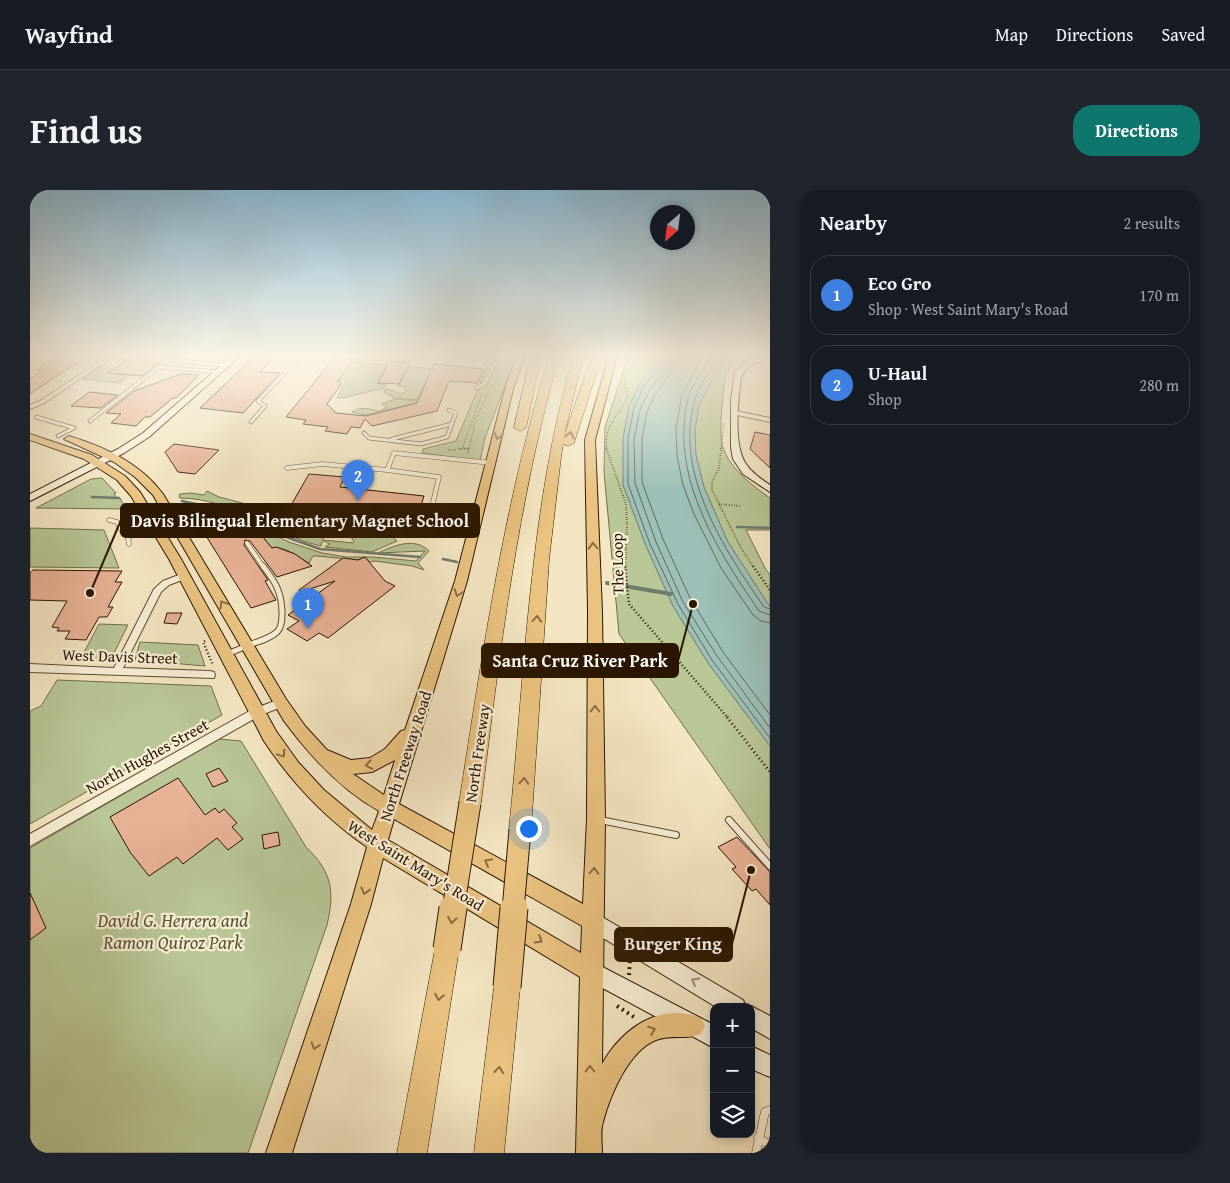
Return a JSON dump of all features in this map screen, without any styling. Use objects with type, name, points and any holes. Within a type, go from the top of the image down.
[{"type":"highway","points":[[518,436],[526,401]]},
{"type":"highway","name":"North Freeway","points":[[412,1153],[425,1085],[470,803],[505,561],[539,401]]},
{"type":"highway","points":[[489,1153],[507,987],[541,568],[551,480],[565,401]]},
{"type":"highway","points":[[541,568],[573,424],[581,401]]},
{"type":"highway","points":[[505,561],[512,463]]},
{"type":"highway","points":[[405,1153],[425,1085]]},
{"type":"highway","points":[[493,1153],[496,1097]]},
{"type":"main road","points":[[30,498],[112,456],[148,434],[185,401]]},
{"type":"main road","name":"North Freeway Road","points":[[280,1153],[362,904],[377,844],[462,581],[506,401]]},
{"type":"main road","points":[[590,1153],[591,972],[596,819],[596,612],[590,440],[601,401]]},
{"type":"main road","points":[[735,401],[736,453],[741,465],[770,489]]},
{"type":"main road","name":"West Saint Mary's Road","points":[[30,428],[94,448],[112,456],[136,471],[150,484],[177,525],[280,703],[298,730],[319,753],[357,787],[389,808],[592,920],[729,1003]]},
{"type":"main road","name":"West Saint Mary's Road","points":[[30,437],[73,451],[98,463],[131,487],[145,506],[284,757],[299,776],[335,813],[377,844],[591,972],[710,1035]]},
{"type":"main road","points":[[319,753],[345,765],[355,767],[373,765],[382,762],[397,750],[415,722]]},
{"type":"main road","points":[[755,1019],[770,1028]]},
{"type":"main road","points":[[590,1126],[611,1069],[628,1045],[646,1032],[657,1028],[669,1025],[692,1026]]},
{"type":"main road","points":[[755,1059],[770,1066]]},
{"type":"street","points":[[31,407],[44,401]]},
{"type":"street","points":[[735,414],[770,420]]},
{"type":"street","points":[[117,671],[157,591],[166,583],[184,576]]},
{"type":"street","name":"West Davis Street","points":[[30,668],[117,671],[212,671]]},
{"type":"street","name":"North Hughes Street","points":[[30,840],[258,712],[280,703]]},
{"type":"lane","points":[[90,421],[115,401]]},
{"type":"lane","points":[[251,422],[264,406],[258,401]]},
{"type":"lane","points":[[364,434],[369,438],[421,444],[430,442],[447,437],[456,413],[449,410]]},
{"type":"lane","points":[[36,417],[74,428],[58,436]]},
{"type":"lane","points":[[388,440],[452,424]]},
{"type":"lane","points":[[387,470],[394,454],[491,463]]},
{"type":"lane","points":[[287,468],[322,464],[439,477],[431,511]]},
{"type":"lane","points":[[109,520],[117,522],[122,533],[132,536],[177,525]]},
{"type":"lane","points":[[129,544],[128,539],[132,536]]},
{"type":"lane","points":[[226,654],[276,634],[280,628],[281,616],[278,589],[246,543]]},
{"type":"lane","points":[[596,819],[676,835]]},
{"type":"lane","points":[[729,820],[770,866]]},
{"type":"lane","points":[[756,1153],[765,1112],[770,1110]]},
{"type":"lane","points":[[758,1138],[770,1145]]},
{"type":"path","points":[[469,450],[462,449],[479,401]]},
{"type":"path","points":[[466,461],[476,418],[484,401]]},
{"type":"path","name":"The Loop","points":[[627,401],[610,425],[605,438],[608,453],[626,503],[625,572],[627,599],[629,604],[667,649],[741,732],[770,772]]},
{"type":"path","points":[[724,416],[719,468],[712,482],[712,490],[742,550],[770,590]]},
{"type":"path","points":[[718,504],[740,506]]},
{"type":"path","points":[[203,642],[212,671]]},
{"type":"path","points":[[628,979],[630,956]]},
{"type":"path","points":[[616,1006],[638,1019]]},
{"type":"green space","points":[[390,401],[417,401],[416,403],[366,415],[352,412],[363,408],[380,411],[387,407],[382,404]]},
{"type":"green space","points":[[473,401],[499,401],[485,438],[480,461],[422,453],[423,449],[456,441]]},
{"type":"green space","points":[[613,401],[723,401],[721,436],[726,455],[738,472],[770,498],[770,530],[746,530],[766,570],[770,574],[770,849],[619,634],[604,472],[605,427]]},
{"type":"green space","points":[[102,478],[116,493],[114,494],[117,498],[120,498],[126,509],[36,508],[91,479]]},
{"type":"green space","points":[[207,491],[219,497],[246,504],[258,511],[276,514],[281,520],[291,526],[323,535],[323,540],[353,543],[352,536],[382,534],[388,535],[397,541],[372,552],[325,547],[330,544],[324,541],[321,546],[303,541],[235,510],[199,500],[180,498],[179,496],[180,494],[191,493],[204,495]]},
{"type":"green space","points":[[184,504],[232,515],[289,542],[322,553],[346,557],[365,557],[358,560],[313,556],[309,563],[286,550],[272,548],[262,536],[208,517],[190,517]]},
{"type":"green space","points":[[30,528],[104,530],[119,568],[30,567]]},
{"type":"green space","points":[[411,543],[418,544],[429,551],[418,563],[424,570],[412,566],[375,561],[369,562],[365,557],[416,561],[425,551],[378,553],[391,547]]},
{"type":"green space","points":[[99,624],[128,625],[110,661],[80,660]]},
{"type":"green space","points":[[140,642],[198,645],[205,666],[135,660]]},
{"type":"green space","points":[[57,680],[211,686],[222,715],[30,824],[30,711],[41,706]]},
{"type":"green space","name":"David G. Herrera and Ramon Quiroz Park","points":[[219,739],[241,741],[306,847],[321,865],[326,874],[331,892],[327,925],[248,1153],[30,1153],[30,848]]},
{"type":"water","points":[[631,401],[701,401],[695,430],[696,455],[704,487],[728,542],[770,607],[770,746],[708,663],[673,606],[646,546],[623,485],[623,438]]},
{"type":"building","points":[[78,401],[110,401],[101,408],[71,406]]},
{"type":"building","points":[[121,401],[169,401],[150,417],[145,417],[136,426],[111,423],[121,414],[106,413]]},
{"type":"building","points":[[207,401],[254,401],[243,413],[200,408]]},
{"type":"building","points":[[299,401],[329,401],[327,404],[336,413],[366,416],[417,403],[418,401],[441,401],[437,411],[372,426],[365,419],[360,428],[351,427],[347,434],[325,431],[328,427],[303,424],[306,420],[286,417]]},
{"type":"building","points":[[755,432],[770,435],[770,468],[750,449]]},
{"type":"building","points":[[174,444],[219,450],[195,474],[178,472],[165,452]]},
{"type":"building","points":[[309,474],[345,477],[340,487],[424,496],[416,521],[290,507]]},
{"type":"building","points":[[208,517],[262,536],[272,548],[276,547],[295,554],[312,566],[277,577],[250,541],[245,540],[244,545],[268,580],[265,581],[276,600],[251,608],[198,523]]},
{"type":"building","points":[[365,557],[385,581],[395,586],[328,638],[319,633],[307,641],[287,629],[299,621],[288,615],[335,581],[300,592],[299,590],[343,558],[358,560]]},
{"type":"building","points":[[33,570],[122,571],[115,582],[122,582],[108,607],[113,607],[107,617],[99,617],[86,640],[65,639],[70,631],[57,631],[59,628],[52,627],[67,601],[30,600],[30,573]]},
{"type":"building","points":[[167,613],[182,613],[177,624],[164,623]]},
{"type":"building","points":[[219,768],[228,781],[213,787],[206,774]]},
{"type":"building","points":[[178,778],[205,815],[215,808],[219,813],[224,809],[237,823],[232,827],[243,839],[228,850],[217,838],[183,864],[177,857],[149,876],[130,852],[110,817]]},
{"type":"building","points":[[278,832],[280,845],[264,849],[262,835]]},
{"type":"building","points":[[737,837],[770,872],[770,905],[756,889],[752,891],[732,869],[736,867],[718,847]]},
{"type":"building","points":[[30,893],[46,928],[30,940]]},
{"type":"waterway","points":[[92,497],[119,498]]},
{"type":"waterway","points":[[182,501],[229,511],[275,533],[320,549],[420,557]]},
{"type":"waterway","points":[[737,527],[770,528]]},
{"type":"waterway","points":[[443,559],[457,562]]},
{"type":"waterway","points":[[607,583],[671,594]]},
{"type":"place","name":"U-Haul","points":[[358,501]]},
{"type":"place","name":"Davis Bilingual Elementary Magnet School","points":[[90,593]]},
{"type":"place","name":"Santa Cruz River Park","points":[[693,604]]},
{"type":"place","name":"Eco Gro","points":[[308,629]]},
{"type":"place","name":"Burger King","points":[[751,870]]}]
